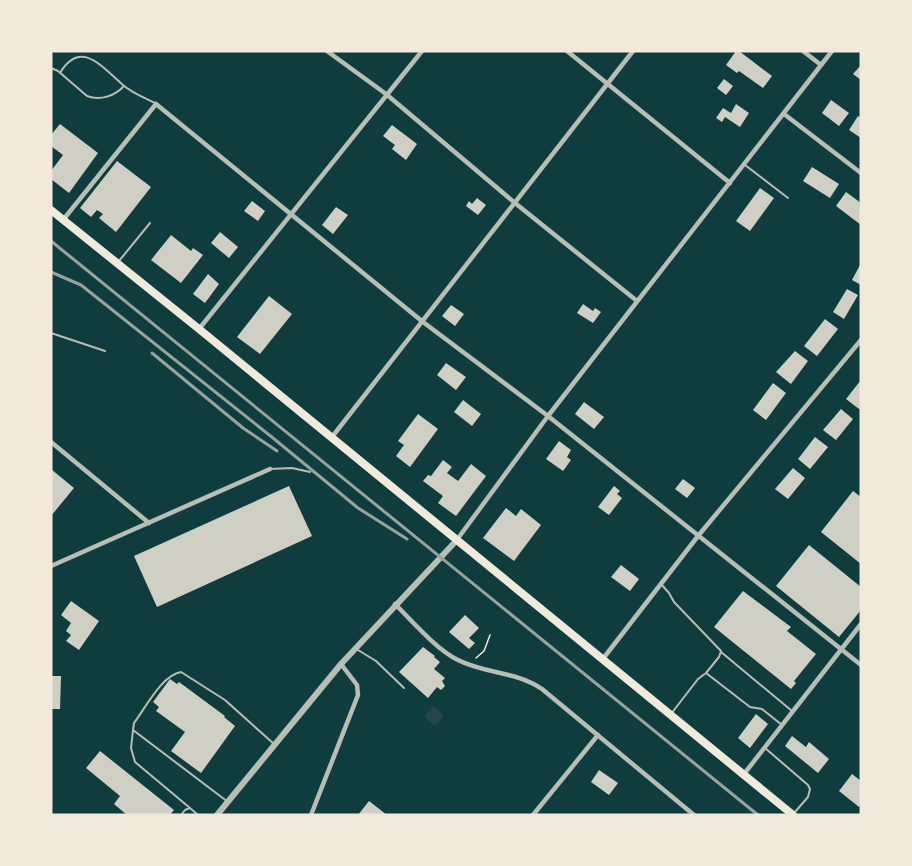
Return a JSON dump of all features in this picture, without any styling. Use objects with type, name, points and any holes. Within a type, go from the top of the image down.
[{"type":"main road","points":[[51,210],[793,815]]},
{"type":"street","points":[[327,51],[386,94],[514,203],[637,301]]},
{"type":"street","points":[[199,329],[422,51]]},
{"type":"street","points":[[567,51],[730,183]]},
{"type":"street","points":[[332,437],[633,51]]},
{"type":"street","points":[[803,51],[821,65]]},
{"type":"street","points":[[217,815],[341,664],[456,541],[548,416],[832,51]]},
{"type":"street","points":[[63,220],[156,104],[423,322],[548,416],[861,665]]},
{"type":"street","points":[[784,114],[861,173]]},
{"type":"street","points":[[602,660],[698,536],[861,340]]},
{"type":"street","points":[[51,442],[148,523]]},
{"type":"street","points":[[51,566],[270,469]]},
{"type":"street","points":[[395,604],[445,651],[463,663],[513,675],[533,683],[694,815]]},
{"type":"street","points":[[744,774],[861,624]]},
{"type":"street","points":[[311,815],[358,695],[357,685],[341,664]]},
{"type":"street","points":[[533,815],[598,735]]},
{"type":"lane","points":[[60,73],[69,60],[84,57],[103,66],[124,86],[156,104]]},
{"type":"lane","points":[[51,68],[87,96],[93,98],[108,97],[124,86]]},
{"type":"lane","points":[[745,165],[788,198]]},
{"type":"lane","points":[[118,263],[150,223]]},
{"type":"lane","points":[[51,333],[105,351]]},
{"type":"lane","points":[[270,469],[292,468],[310,472]]},
{"type":"lane","points":[[661,584],[674,602],[721,651],[792,711]]},
{"type":"lane","points":[[355,648],[376,661],[404,688]]},
{"type":"lane","points":[[671,714],[698,679],[719,657],[721,651]]},
{"type":"lane","points":[[198,815],[135,762],[130,748],[134,723],[166,679],[174,673],[181,672],[225,700],[274,744]]},
{"type":"lane","points":[[706,673],[750,707],[762,709],[782,725]]},
{"type":"lane","points":[[134,730],[228,802]]},
{"type":"lane","points":[[764,748],[810,789],[808,797],[793,815]]},
{"type":"lane","points":[[181,815],[190,808]]},
{"type":"path","points":[[463,663],[481,655],[490,635]]},
{"type":"shaded area","points":[[433,706],[444,715],[435,726],[424,717]]},
{"type":"building","points":[[736,51],[772,76],[763,88],[726,65]]},
{"type":"building","points":[[861,65],[861,80],[853,74]]},
{"type":"building","points":[[724,79],[733,86],[726,95],[717,88]]},
{"type":"building","points":[[831,100],[849,113],[839,126],[822,113]]},
{"type":"building","points":[[736,104],[749,113],[740,127],[725,117],[722,122],[716,118],[723,108],[731,113]]},
{"type":"building","points":[[858,116],[861,118],[861,138],[849,130]]},
{"type":"building","points":[[60,124],[98,153],[69,193],[51,179],[51,171],[63,155],[51,146],[51,135]]},
{"type":"building","points":[[392,125],[417,144],[406,160],[392,149],[395,145],[383,136]]},
{"type":"building","points":[[117,161],[151,187],[116,232],[99,218],[103,214],[97,210],[91,217],[80,208]]},
{"type":"building","points":[[812,167],[839,184],[830,198],[803,181]]},
{"type":"building","points":[[760,188],[774,198],[750,231],[736,221]]},
{"type":"building","points":[[846,192],[861,203],[861,225],[836,206]]},
{"type":"building","points":[[477,198],[486,205],[478,215],[466,206],[469,201],[472,204]]},
{"type":"building","points":[[252,201],[265,211],[258,221],[244,211]]},
{"type":"building","points":[[336,207],[348,215],[333,234],[322,225]]},
{"type":"building","points":[[220,232],[238,247],[229,258],[211,243]]},
{"type":"building","points":[[171,235],[191,251],[193,248],[203,255],[181,283],[151,260]]},
{"type":"building","points":[[861,263],[861,285],[852,280]]},
{"type":"building","points":[[208,274],[219,284],[205,303],[193,294]]},
{"type":"building","points":[[847,289],[858,295],[844,319],[833,312]]},
{"type":"building","points":[[269,296],[292,314],[260,354],[237,337]]},
{"type":"building","points":[[583,304],[593,311],[595,308],[601,312],[593,323],[577,313]]},
{"type":"building","points":[[451,305],[464,314],[455,326],[442,316]]},
{"type":"building","points":[[825,319],[838,329],[817,356],[804,346]]},
{"type":"building","points":[[795,351],[808,361],[791,384],[776,372]]},
{"type":"building","points":[[446,363],[466,377],[456,390],[437,375]]},
{"type":"building","points":[[861,380],[861,407],[859,409],[846,399]]},
{"type":"building","points":[[773,383],[786,393],[766,420],[753,410]]},
{"type":"building","points":[[463,400],[481,414],[472,426],[454,412]]},
{"type":"building","points":[[584,402],[604,417],[594,429],[575,414]]},
{"type":"building","points":[[841,409],[853,419],[836,440],[823,430]]},
{"type":"building","points":[[418,414],[438,429],[410,467],[396,456],[404,445],[398,441]]},
{"type":"building","points":[[815,437],[828,447],[810,469],[798,459]]},
{"type":"building","points":[[559,441],[571,450],[567,457],[571,460],[563,471],[546,459]]},
{"type":"building","points":[[443,460],[452,467],[447,473],[458,481],[471,464],[486,476],[456,516],[438,503],[443,496],[423,481],[428,475],[431,476]]},
{"type":"building","points":[[793,468],[805,478],[788,499],[775,489]]},
{"type":"building","points":[[51,469],[74,488],[51,516]]},
{"type":"building","points":[[683,479],[695,488],[687,498],[675,489]]},
{"type":"building","points":[[289,486],[312,536],[157,607],[134,556]]},
{"type":"building","points":[[614,486],[620,491],[617,494],[622,498],[609,515],[598,507]]},
{"type":"building","points":[[853,491],[861,497],[861,564],[821,532]]},
{"type":"building","points":[[506,508],[516,516],[521,509],[541,525],[514,561],[483,538]]},
{"type":"building","points":[[809,545],[861,587],[861,610],[839,637],[776,586]]},
{"type":"building","points":[[621,565],[639,579],[630,591],[611,577]]},
{"type":"building","points":[[743,591],[791,627],[787,631],[816,654],[794,681],[796,683],[791,689],[714,627]]},
{"type":"building","points":[[71,601],[99,621],[79,650],[66,641],[71,635],[66,631],[71,623],[61,615]]},
{"type":"building","points":[[465,615],[479,628],[469,638],[475,643],[469,649],[449,632]]},
{"type":"building","points":[[423,647],[440,662],[434,669],[445,678],[442,681],[445,686],[441,690],[437,687],[428,698],[399,672]]},
{"type":"building","points":[[51,676],[61,676],[60,709],[51,709]]},
{"type":"building","points":[[170,679],[177,684],[179,682],[235,726],[201,773],[171,751],[185,732],[156,711],[159,707],[153,702]]},
{"type":"building","points":[[756,714],[768,724],[750,748],[738,738]]},
{"type":"building","points":[[792,736],[806,747],[809,742],[829,759],[818,773],[785,746]]},
{"type":"building","points":[[100,751],[174,810],[170,815],[127,815],[114,804],[120,796],[86,768]]},
{"type":"building","points":[[599,770],[618,783],[609,795],[591,782]]},
{"type":"building","points":[[852,774],[861,781],[859,807],[839,791]]},
{"type":"building","points":[[369,801],[387,815],[358,815]]},
{"type":"railway","points":[[51,241],[758,815]]},
{"type":"railway","points":[[51,272],[81,285],[358,508],[407,539]]},
{"type":"railway","points":[[152,353],[243,428],[277,451]]}]
